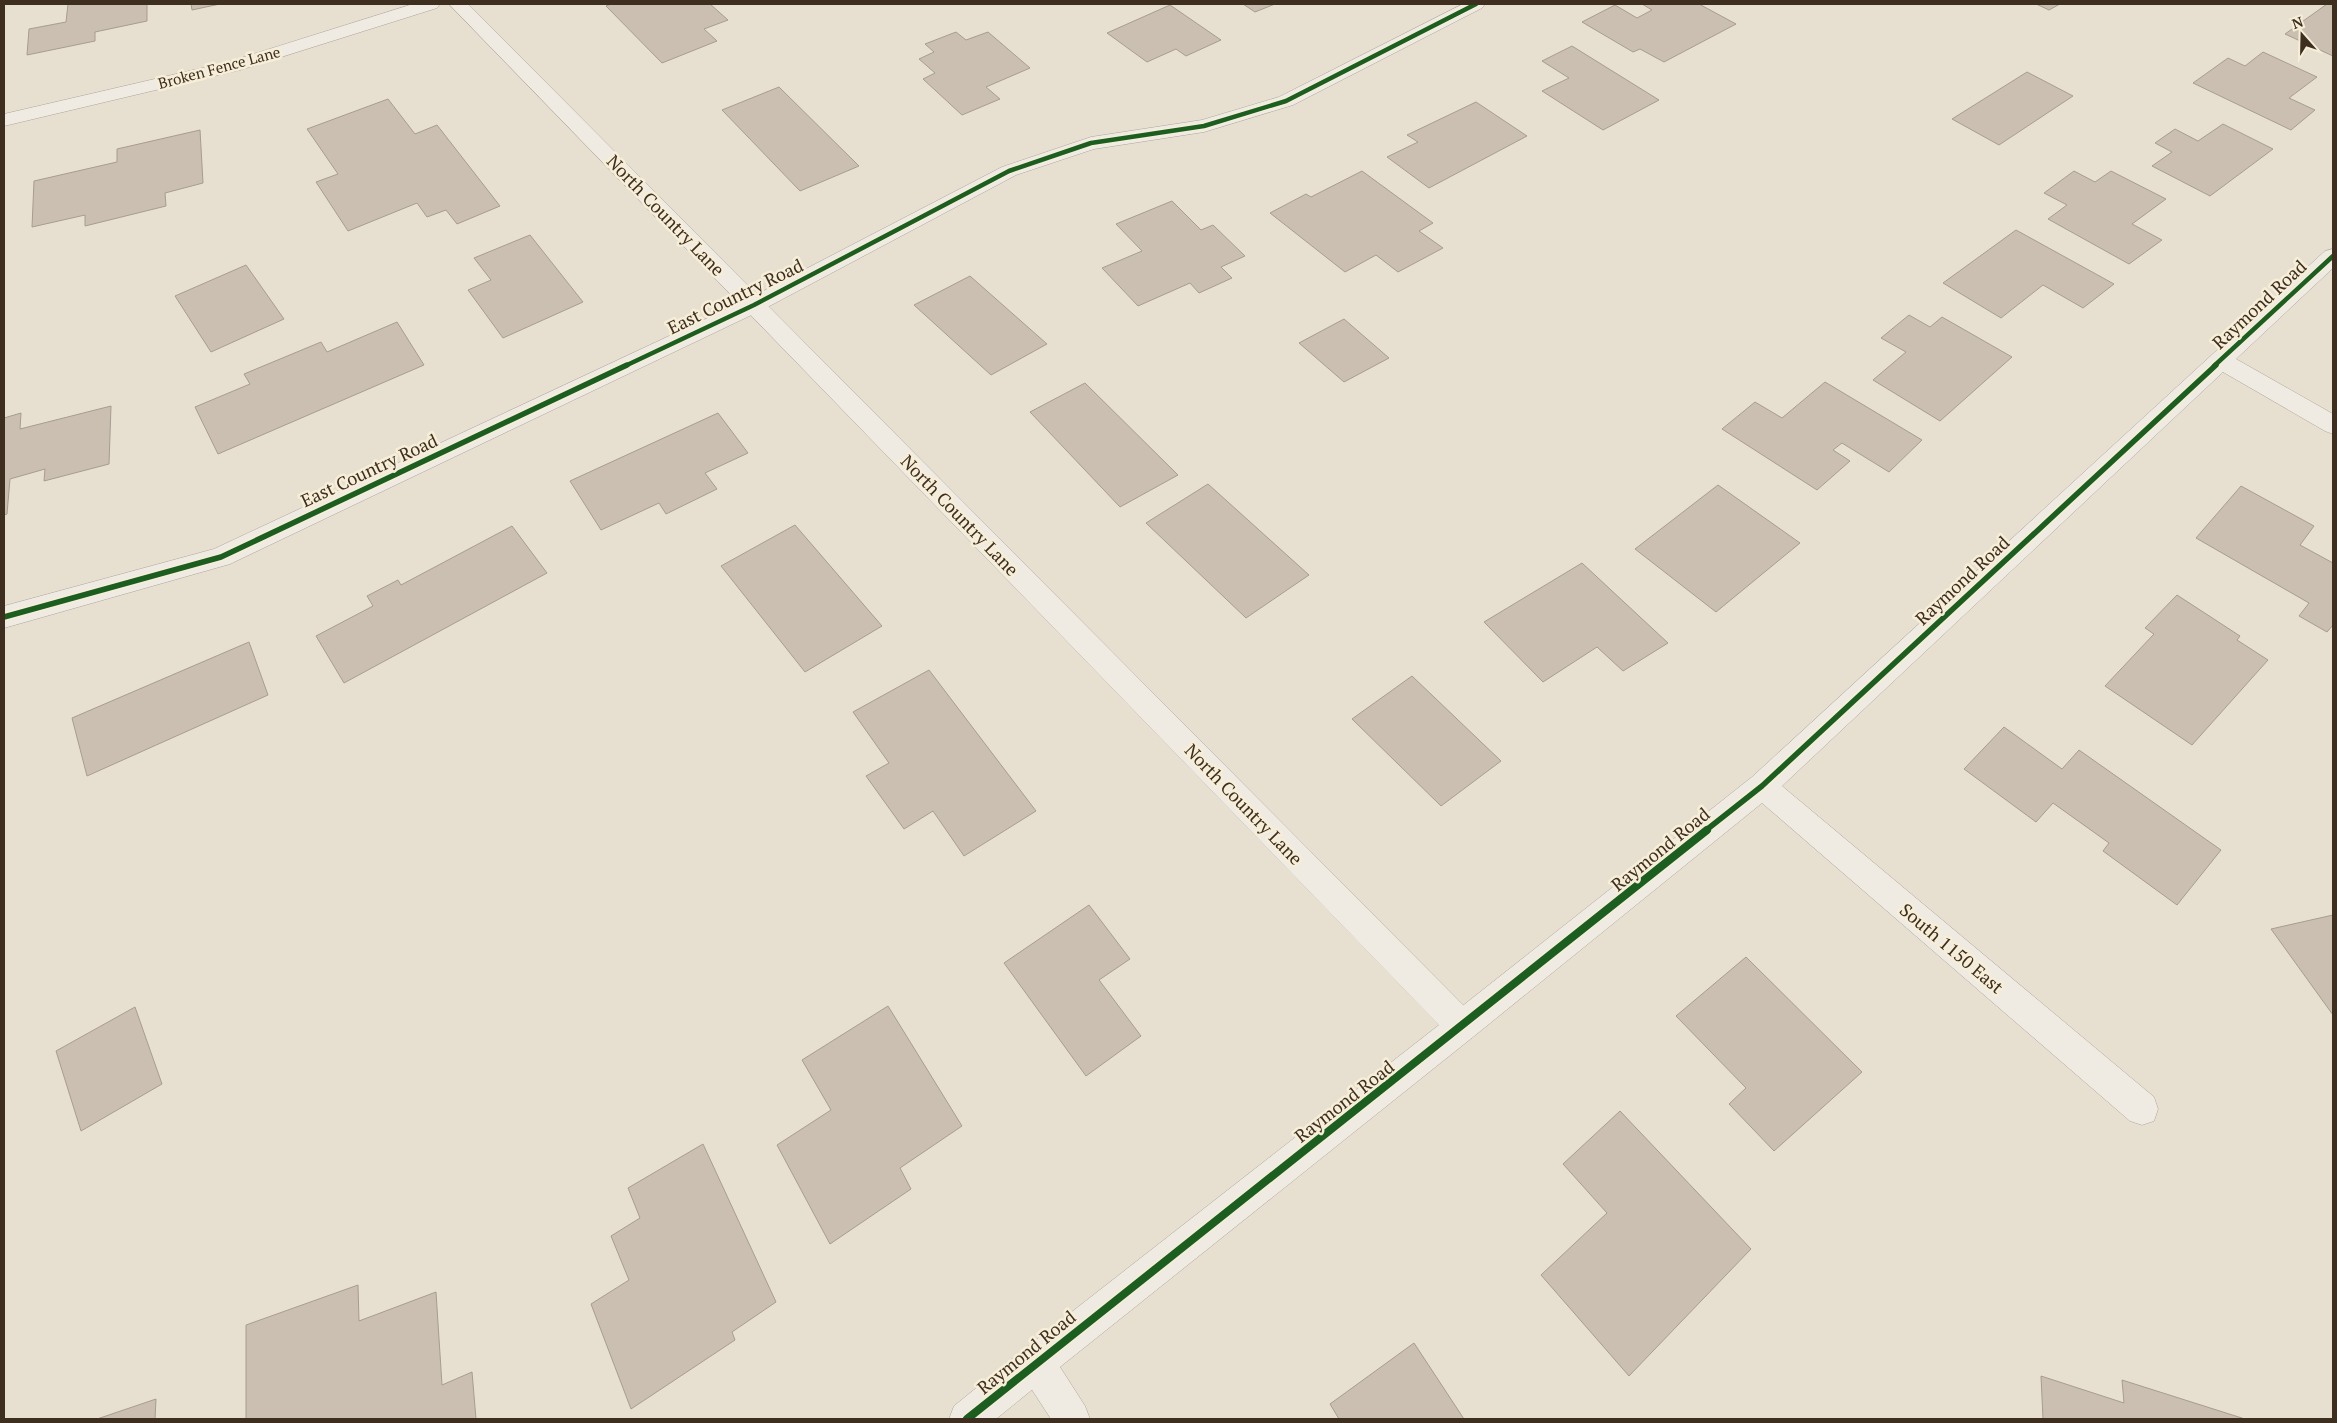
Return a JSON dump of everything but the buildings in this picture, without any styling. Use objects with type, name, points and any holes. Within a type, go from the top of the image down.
[{"type":"street","name":"Broken Fence Lane","points":[[4,120],[233,66],[431,4]]},
{"type":"street","name":"North Country Lane","points":[[458,4],[1462,1026]]},
{"type":"street","name":"East Country Road","points":[[4,617],[221,557],[754,305],[1009,171],[1091,143],[1204,126],[1286,101],[1476,4]]},
{"type":"street","name":"Raymond Road","points":[[967,1419],[1762,786],[2333,256]]},
{"type":"street","points":[[2220,360],[2333,425]]},
{"type":"street","name":"South 1150 East","points":[[1762,786],[2142,1109]]},
{"type":"street","points":[[1036,1363],[1072,1419]]},
{"type":"cycle path","points":[[4,617],[221,557],[754,305],[1009,171],[1091,143],[1204,126],[1286,101],[1476,4]]},
{"type":"cycle path","points":[[967,1419],[1762,786],[2333,256]]}]
